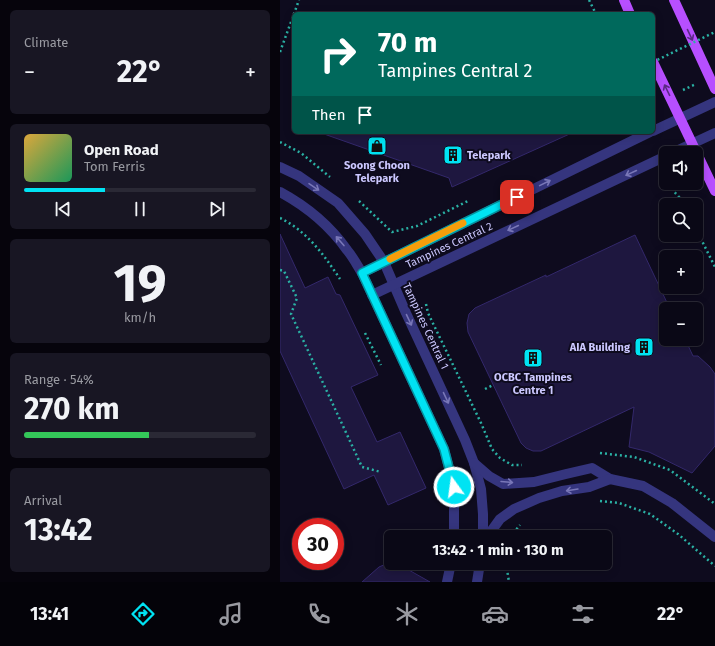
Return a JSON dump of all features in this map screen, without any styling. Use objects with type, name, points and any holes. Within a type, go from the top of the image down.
[{"type":"main road","points":[[624,0],[629,12]]},
{"type":"main road","points":[[674,0],[715,89]]},
{"type":"main road","points":[[655,66],[715,191]]},
{"type":"street","points":[[655,130],[715,102]]},
{"type":"street","points":[[688,146],[715,133]]},
{"type":"street","name":"Tampines Central 2","points":[[362,273],[646,134]]},
{"type":"street","name":"Tampines Central 2","points":[[372,295],[659,159]]},
{"type":"street","name":"Tampines Central 1","points":[[280,167],[299,176],[338,203],[365,234],[384,262],[474,463],[481,489],[483,530]]},
{"type":"street","points":[[280,192],[296,200],[323,222],[347,249],[362,273],[444,449],[454,487],[454,530]]},
{"type":"street","points":[[474,463],[489,476],[503,484],[534,482],[592,468],[610,479],[643,486],[672,503],[715,537]]},
{"type":"street","points":[[492,530],[500,519],[514,509],[539,498],[562,491],[589,487],[610,479]]},
{"type":"street","points":[[447,582],[450,570]]},
{"type":"street","points":[[477,582],[479,570]]},
{"type":"path","points":[[295,12],[299,0]]},
{"type":"path","points":[[589,0],[594,12]]},
{"type":"path","points":[[280,52],[292,19]]},
{"type":"path","points":[[655,61],[715,32]]},
{"type":"path","points":[[280,142],[301,153],[334,180]]},
{"type":"path","points":[[672,190],[680,198]]},
{"type":"path","points":[[357,199],[392,232],[417,226],[475,198]]},
{"type":"path","points":[[280,218],[287,221],[310,240],[325,256],[340,279]]},
{"type":"path","points":[[702,242],[715,267]]},
{"type":"path","points":[[280,270],[284,271],[297,298],[291,314],[362,467],[381,472]]},
{"type":"path","points":[[426,304],[428,313],[492,449],[500,458],[512,465],[524,465]]},
{"type":"path","points":[[365,333],[381,366]]},
{"type":"path","points":[[486,389],[493,385]]},
{"type":"path","points":[[593,453],[634,457],[670,470],[715,504]]},
{"type":"path","points":[[598,501],[619,503],[650,514],[678,534],[715,566]]},
{"type":"path","points":[[516,530],[522,523]]},
{"type":"path","points":[[507,570],[510,582]]},
{"type":"building","name":"Telepark","points":[[324,134],[570,134],[452,187],[449,178]]},
{"type":"building","points":[[280,234],[305,288],[328,277],[336,294],[340,295],[378,375],[351,387],[377,442],[400,432],[426,488],[388,505],[374,475],[344,489],[280,351]]},
{"type":"building","points":[[635,235],[659,286],[659,294],[663,294],[667,302],[659,302],[659,346],[688,346],[693,356],[698,356],[715,374],[715,446],[692,473],[649,452],[629,447],[634,407],[541,451],[533,451],[526,448],[521,443],[468,332],[467,323],[469,314],[475,308],[546,275],[546,277]]},
{"type":"building","points":[[384,565],[384,570],[409,570],[430,582],[362,582],[379,567]]},
{"type":"slow traffic","points":[[390,259],[463,223]]},
{"type":"place","name":"Soong Choon Telepark","points":[[377,146]]},
{"type":"place","name":"Telepark","points":[[453,155]]},
{"type":"place","name":"AIA Building","points":[[644,347]]},
{"type":"place","name":"OCBC Tampines Centre 1","points":[[533,358]]},
{"type":"route","points":[[454,487],[444,449],[362,273],[517,197]]}]
